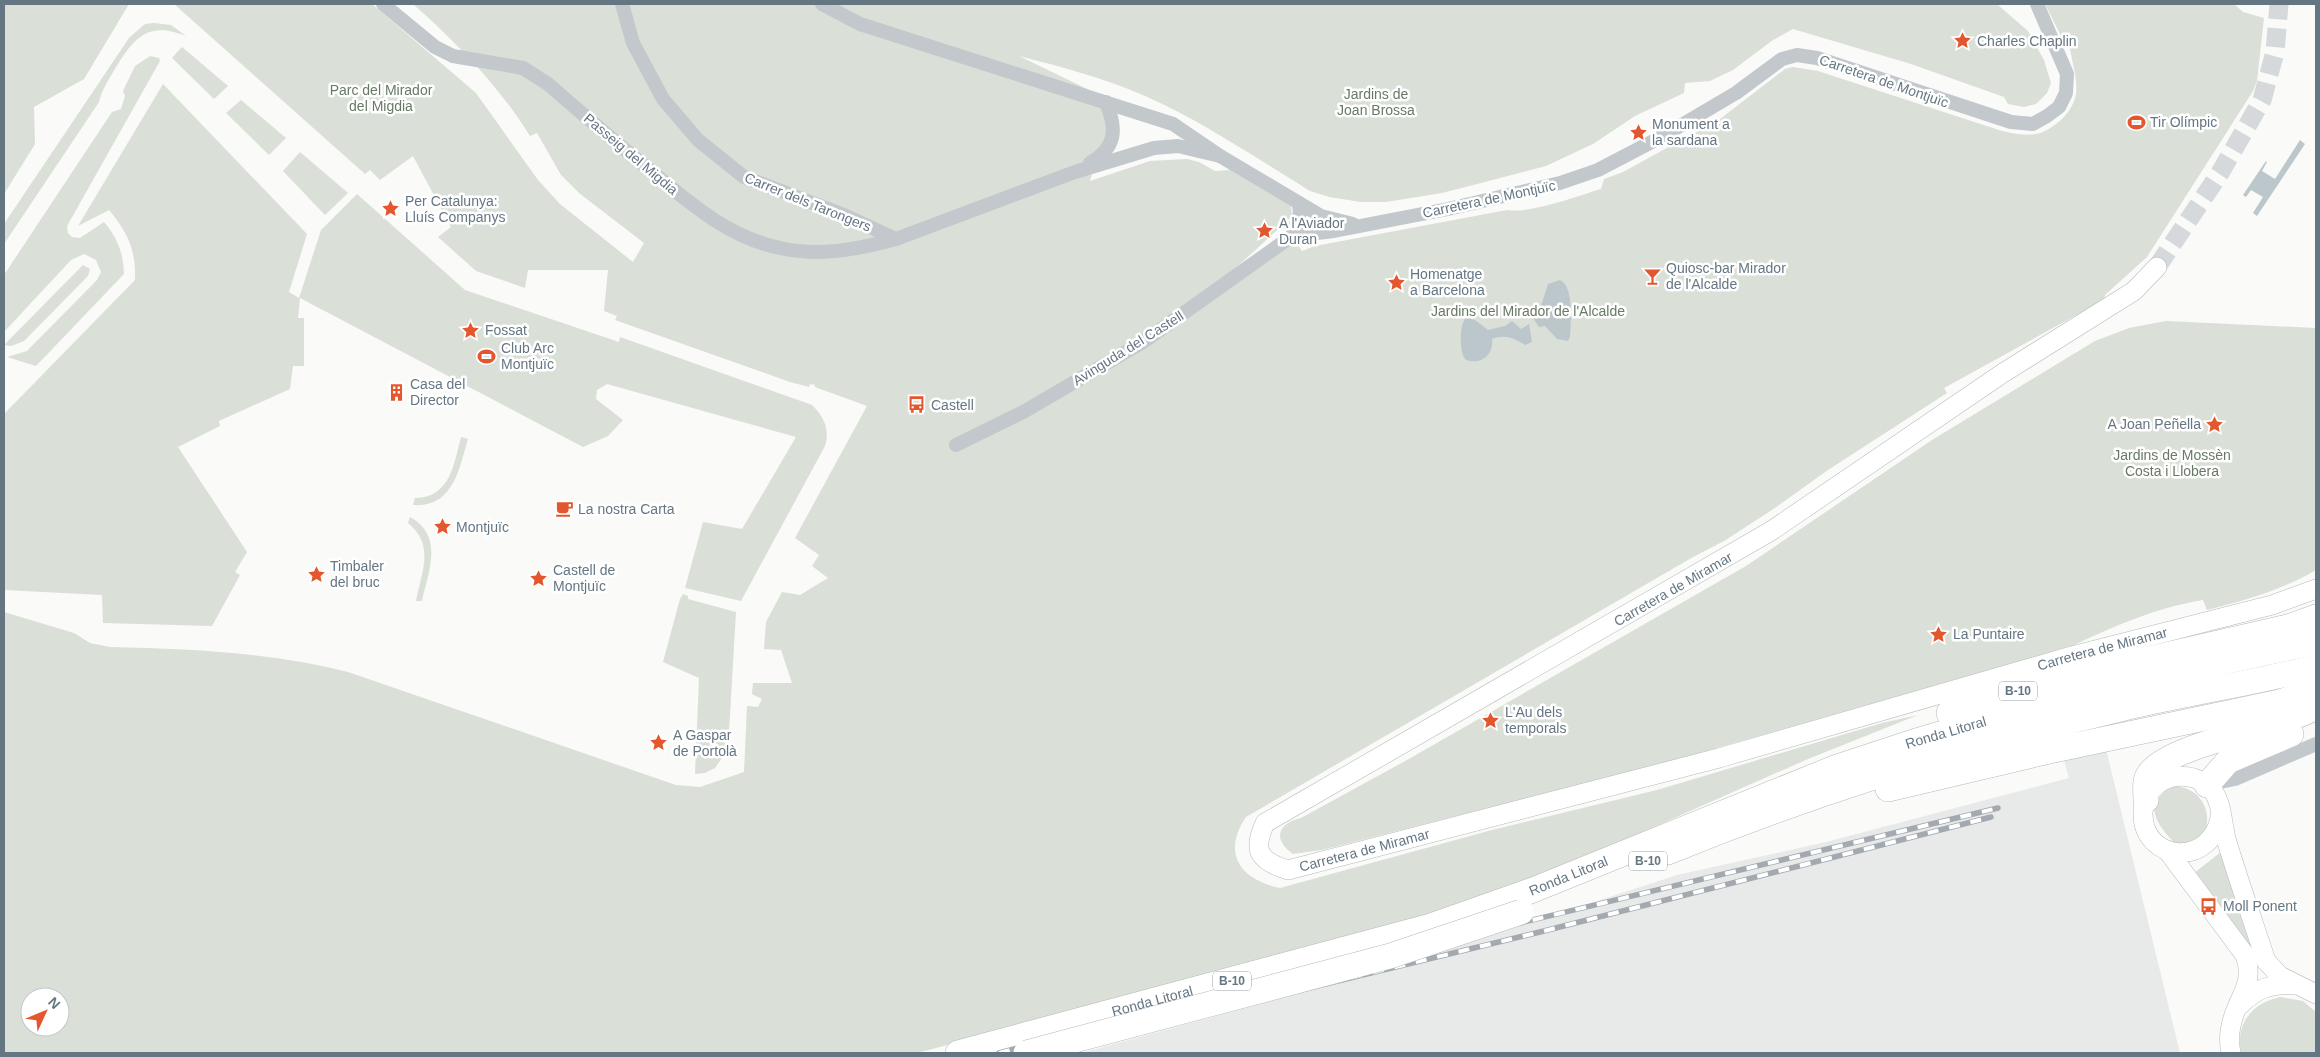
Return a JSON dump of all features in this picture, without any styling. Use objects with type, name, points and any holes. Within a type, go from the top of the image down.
[{"type":"highway","name":"B-10","points":[[1733,807],[1772,787],[1891,734],[2008,694],[2053,681],[2288,627],[2316,617]]},
{"type":"highway","name":"Ronda Litoral","points":[[1026,1053],[1390,956],[1536,897],[1733,807],[1837,767],[1987,719],[2126,683],[2316,642]]},
{"type":"highway","name":"B-10","points":[[2146,800],[2148,776],[2158,765],[2170,757],[2255,730],[2315,688]]},
{"type":"highway","name":"Ronda Litoral","points":[[958,1053],[1357,947],[1536,897],[1674,850],[1756,819],[2049,751],[2280,702],[2315,688]]},
{"type":"highway","points":[[2207,785],[2228,761],[2316,723]]},
{"type":"street","name":"Passeig del Migdia","points":[[383,4],[435,47],[453,56],[523,68],[548,84],[698,210],[735,233],[781,249],[821,252],[858,249],[896,239]]},
{"type":"street","name":"Carrer dels Tarongers","points":[[622,4],[633,43],[663,99],[698,140],[744,177],[844,215],[896,239]]},
{"type":"street","points":[[822,4],[860,24],[1173,124],[1220,156],[1321,216],[1359,225]]},
{"type":"street","name":"Carretera de Montjuïc","points":[[1359,225],[1448,209],[1560,183],[1598,170],[1663,136],[1736,93],[1782,59],[1797,55],[1818,58],[2011,122],[2033,124],[2059,107],[2066,93],[2067,74],[2037,4]]},
{"type":"street","points":[[1075,172],[1100,157],[1109,146],[1113,124],[1106,102]]},
{"type":"street","points":[[896,239],[1075,172],[1154,148],[1178,146],[1220,156]]},
{"type":"street","points":[[1292,236],[1300,213],[1298,203]]},
{"type":"street","name":"Avinguda del Castell","points":[[956,445],[1025,411],[1143,342],[1292,236],[1359,225]]},
{"type":"street","name":"Carretera de Miramar","points":[[2157,267],[2134,291],[2003,373],[1771,531],[1265,823],[1258,838],[1259,852],[1271,865],[1288,870],[1719,758],[2063,658],[2272,605],[2316,589]]},
{"type":"street","points":[[2207,785],[2235,779],[2316,744]]},
{"type":"street","points":[[2228,1048],[2231,1025],[2240,1005],[2250,972],[2246,955],[2167,850],[2149,835],[2144,818],[2146,800],[2158,784],[2177,776],[2198,779],[2207,785],[2218,802],[2227,843],[2266,961],[2280,976],[2316,994]]},
{"type":"street","points":[[2167,850],[2180,853],[2192,852],[2204,846],[2214,837],[2219,825],[2220,812]]},
{"type":"street","points":[[2240,1005],[2251,994],[2263,988],[2279,984],[2294,984],[2316,980]]},
{"type":"shaded area","points":[[2300,140],[2305,144],[2257,216],[2253,213],[2263,197],[2251,190],[2246,197],[2243,195],[2266,161],[2262,171],[2275,179]]},
{"type":"shaded area","points":[[1560,280],[1568,290],[1570,297],[1571,323],[1568,341],[1557,339],[1545,326],[1539,327],[1533,318],[1535,309],[1541,306],[1548,284]]},
{"type":"shaded area","points":[[1466,318],[1475,320],[1488,330],[1505,326],[1512,321],[1521,329],[1529,324],[1532,342],[1525,345],[1509,337],[1492,339],[1489,354],[1481,360],[1466,360],[1462,351],[1461,339],[1462,326]]},
{"type":"shaded area","points":[[2105,745],[2180,1053],[1081,1053],[1389,969],[1677,875],[1826,842],[2069,778],[2063,757]]},
{"type":"green space","points":[[4,4],[129,4],[84,79],[34,107],[35,144],[4,194]]},
{"type":"green space","points":[[174,4],[372,4],[476,93],[538,180],[560,204],[633,262],[644,243],[579,193],[561,175],[537,133],[530,136],[505,100],[476,66],[413,4],[2000,4],[1998,5],[2028,31],[2044,60],[2051,83],[2047,93],[2036,104],[2024,107],[2008,104],[2004,97],[1911,64],[1793,29],[1773,40],[1733,70],[1710,81],[1685,83],[1684,93],[1635,116],[1593,144],[1546,166],[1442,193],[1386,202],[1361,202],[1329,197],[1310,191],[1208,128],[1145,96],[1098,78],[1019,56],[1112,101],[1108,132],[1097,154],[1090,181],[1150,161],[1187,159],[1199,162],[1215,171],[1230,170],[1291,206],[1292,216],[1288,220],[1239,265],[1151,335],[1292,236],[1302,251],[1315,246],[1507,210],[1516,211],[1540,207],[1601,189],[1604,179],[1623,172],[1720,119],[1785,69],[1793,67],[1818,71],[2002,131],[2028,135],[2042,132],[2055,125],[2067,113],[2076,94],[2076,77],[2070,48],[2065,44],[2045,4],[2234,4],[2243,12],[2264,18],[2257,81],[2253,91],[2147,257],[2105,295],[2104,300],[1944,388],[1947,393],[1828,470],[1724,541],[1693,557],[1246,817],[1235,843],[1235,854],[1246,872],[1255,879],[1280,888],[1492,830],[1657,790],[1882,723],[1918,715],[1808,759],[1550,873],[1439,912],[1326,946],[917,1053],[4,1053],[4,612],[74,633],[90,643],[110,647],[170,649],[260,656],[319,665],[348,672],[676,785],[700,787],[744,772],[747,706],[758,707],[762,699],[752,694],[753,683],[792,683],[781,650],[764,649],[766,622],[782,592],[800,595],[828,578],[812,566],[819,555],[795,538],[867,406],[815,387],[815,385],[810,384],[809,387],[790,382],[615,320],[617,316],[604,311],[608,270],[528,270],[525,288],[476,271],[438,237],[451,227],[413,156],[380,180],[370,170],[365,174]]},
{"type":"green space","points":[[145,24],[171,25],[186,36],[162,30],[152,31],[136,40],[108,80],[99,102],[4,244],[4,224],[129,38]]},
{"type":"green space","points":[[182,47],[228,86],[214,99],[172,58]]},
{"type":"green space","points":[[150,56],[159,58],[160,61],[67,226],[68,233],[72,237],[80,238],[104,222],[119,246],[124,274],[36,366],[7,357],[27,351],[97,280],[101,272],[96,260],[84,254],[71,260],[4,332],[4,275],[112,112],[121,109],[125,96],[123,91],[135,66]]},
{"type":"green space","points":[[163,84],[307,234],[289,292],[299,298],[321,230],[357,194],[465,290],[619,342],[620,337],[812,405],[820,414],[825,424],[827,434],[825,446],[741,601],[685,588],[703,522],[742,529],[796,437],[607,384],[597,390],[596,399],[623,420],[608,436],[583,447],[300,298],[298,318],[304,318],[304,366],[293,366],[290,389],[219,421],[220,426],[178,447],[247,552],[235,572],[240,575],[212,626],[103,623],[102,595],[4,590],[4,414],[135,280],[134,260],[130,242],[109,210],[78,226]]},
{"type":"green space","points":[[241,100],[286,138],[269,155],[226,113]]},
{"type":"green space","points":[[300,152],[348,193],[325,215],[283,171]]},
{"type":"green space","points":[[83,265],[90,269],[88,276],[24,341],[11,346],[4,345]]},
{"type":"green space","name":"Jardins de Mossèn Costa i Llobera","points":[[2166,321],[2316,328],[2316,570],[2277,589],[2249,598],[2207,610],[2203,600],[2185,603],[2119,625],[2070,647],[1661,764],[1322,850],[1293,854],[1282,843],[1280,832],[1293,820],[1301,818],[1407,760],[1746,566],[1932,440],[2095,341],[2129,328]]},
{"type":"green space","points":[[461,437],[468,439],[457,474],[446,493],[437,500],[426,504],[413,505],[415,498],[427,496],[443,486],[453,468]]},
{"type":"green space","points":[[410,517],[421,525],[431,544],[430,566],[422,601],[416,601],[423,569],[424,549],[416,531],[408,523]]},
{"type":"green space","points":[[683,594],[688,596],[688,599],[736,612],[728,749],[715,768],[705,773],[695,774],[699,678],[663,662]]},
{"type":"green space","points":[[2174,786],[2188,789],[2198,797],[2205,807],[2207,818],[2205,829],[2199,838],[2189,843],[2175,843],[2157,821],[2155,806],[2158,799],[2164,792]]},
{"type":"green space","points":[[2221,852],[2252,949],[2194,873]]},
{"type":"green space","points":[[2280,997],[2303,1001],[2316,1012],[2316,1053],[2241,1053],[2241,1033],[2243,1024],[2248,1016],[2261,1004]]},
{"type":"tunnel","points":[[2157,267],[2220,173],[2262,100],[2275,52],[2279,4]]},
{"type":"railway","points":[[999,1053],[1150,1012],[1998,808]]},
{"type":"railway","points":[[1053,1053],[1991,817]]},
{"type":"place","name":"Charles Chaplin","points":[[1963,41]]},
{"type":"place","name":"Tir Olímpic","points":[[2136,122]]},
{"type":"place","name":"Monument a la sardana","points":[[1638,132]]},
{"type":"place","name":"Per Catalunya: Lluís Companys","points":[[391,209]]},
{"type":"place","name":"A l'Aviador Duran","points":[[1265,231]]},
{"type":"place","name":"Quiosc-bar Mirador de l'Alcalde","points":[[1652,276]]},
{"type":"place","name":"Homenatge a Barcelona","points":[[1396,282]]},
{"type":"place","name":"Fossat","points":[[471,330]]},
{"type":"place","name":"Club Arc Montjuïc","points":[[487,356]]},
{"type":"place","name":"Casa del Director","points":[[396,392]]},
{"type":"place","name":"Castell","points":[[917,405]]},
{"type":"place","name":"A Joan Peñella","points":[[2215,424]]},
{"type":"place","name":"La nostra Carta","points":[[564,509]]},
{"type":"place","name":"Montjuïc","points":[[442,527]]},
{"type":"place","name":"Timbaler del bruc","points":[[316,574]]},
{"type":"place","name":"Castell de Montjuïc","points":[[539,578]]},
{"type":"place","name":"La Puntaire","points":[[1939,634]]},
{"type":"place","name":"L'Au dels temporals","points":[[1491,720]]},
{"type":"place","name":"A Gaspar de Portolà","points":[[659,743]]},
{"type":"place","name":"Moll Ponent","points":[[2209,906]]},
{"type":"park label","name":"Parc del Mirador del Migdia","points":[[381,98]]},
{"type":"park label","name":"Jardins de Joan Brossa","points":[[1376,102]]},
{"type":"park label","name":"Jardins del Mirador de l'Alcalde","points":[[1528,311]]}]
